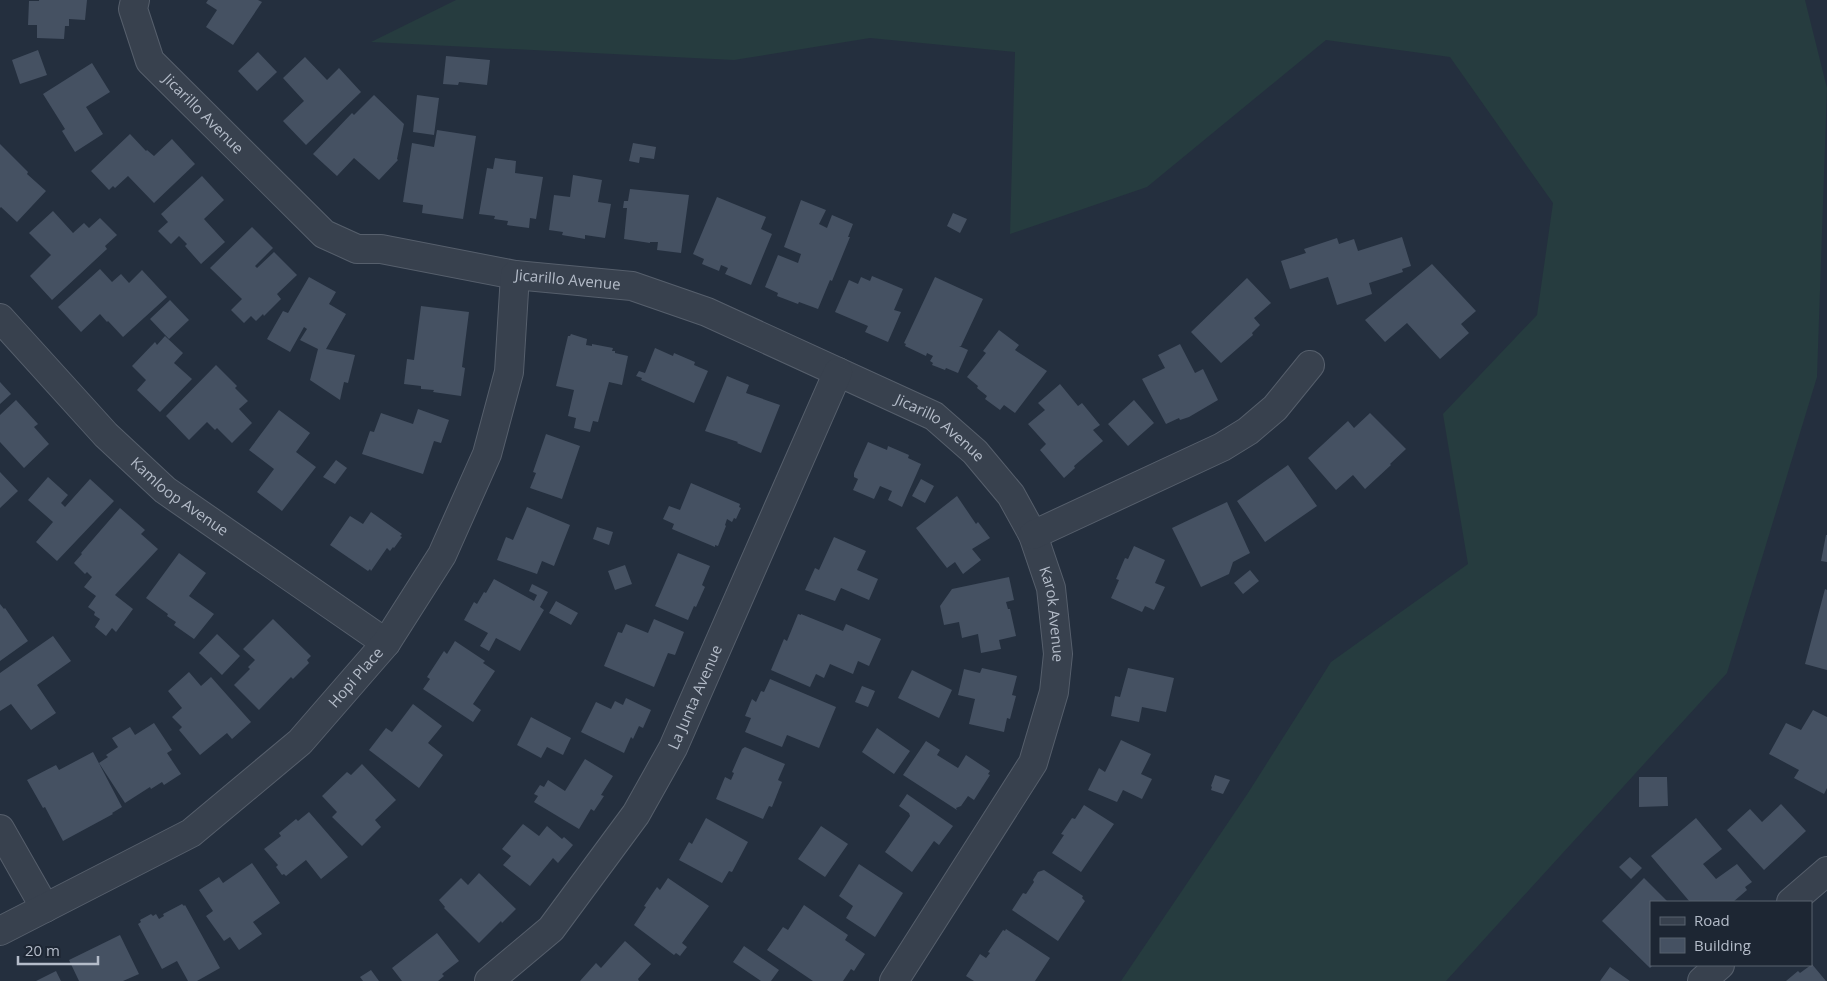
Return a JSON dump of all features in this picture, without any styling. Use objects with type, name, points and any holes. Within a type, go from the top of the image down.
[{"type":"street","name":"Jicarillo Avenue","points":[[134,4],[150,61],[324,234],[358,250],[380,249],[515,275],[632,286],[707,312],[934,416],[975,452],[1011,495],[1033,535]]},
{"type":"street","name":"Hopi Place","points":[[0,931],[191,832],[300,742],[386,643],[442,555],[487,454],[509,372],[515,275]]},
{"type":"street","name":"Kamloop Avenue","points":[[0,318],[106,435],[165,490],[386,643]]},
{"type":"street","points":[[1033,535],[1222,447],[1248,431],[1275,408],[1310,365]]},
{"type":"street","name":"La Junta Avenue","points":[[489,981],[550,929],[636,814],[673,748],[838,372]]},
{"type":"street","name":"Karok Avenue","points":[[894,981],[1033,763],[1054,692],[1058,654],[1051,588],[1033,535]]},
{"type":"street","points":[[0,829],[45,908]]},
{"type":"street","points":[[1792,901],[1827,870]]},
{"type":"street","points":[[1702,981],[1719,966]]},
{"type":"green space","points":[[456,0],[1805,0],[1827,88],[1817,377],[1727,673],[1446,981],[1121,981],[1248,793],[1331,662],[1468,564],[1443,414],[1537,315],[1553,203],[1450,57],[1326,40],[1147,187],[1010,234],[1015,52],[870,38],[734,60],[371,42]]},
{"type":"building","points":[[87,0],[85,20],[69,19],[69,26],[65,26],[64,39],[37,38],[37,25],[28,25],[29,1]]},
{"type":"building","points":[[208,0],[258,0],[262,2],[233,45],[206,27],[217,10],[206,3]]},
{"type":"building","points":[[38,50],[47,75],[20,84],[12,60]]},
{"type":"building","points":[[258,52],[277,72],[257,91],[238,71]]},
{"type":"building","points":[[446,56],[490,60],[487,85],[459,82],[458,85],[443,84]]},
{"type":"building","points":[[305,57],[327,80],[339,68],[361,92],[306,145],[283,121],[304,101],[283,78]]},
{"type":"building","points":[[92,63],[110,92],[86,107],[103,134],[75,152],[62,131],[65,129],[43,94]]},
{"type":"building","points":[[374,95],[404,124],[398,160],[379,180],[354,158],[337,176],[313,154],[352,113],[354,115]]},
{"type":"building","points":[[417,95],[439,98],[434,135],[413,132]]},
{"type":"building","points":[[437,130],[476,136],[463,219],[422,213],[423,205],[403,202],[412,143],[434,147]]},
{"type":"building","points":[[130,134],[146,151],[154,156],[172,139],[195,164],[154,203],[128,176],[115,188],[113,186],[109,190],[91,171]]},
{"type":"building","points":[[633,143],[656,147],[654,159],[640,157],[639,163],[629,161]]},
{"type":"building","points":[[0,144],[28,172],[27,174],[46,191],[17,222],[0,208]]},
{"type":"building","points":[[495,158],[516,161],[515,173],[543,177],[536,219],[530,218],[529,228],[507,225],[508,221],[494,219],[495,216],[479,214],[487,168],[493,169]]},
{"type":"building","points":[[573,175],[602,180],[598,202],[611,204],[605,238],[585,235],[585,239],[562,235],[563,232],[549,230],[554,195],[570,197]]},
{"type":"building","points":[[202,176],[224,200],[204,219],[225,242],[201,264],[179,236],[171,244],[158,231],[168,222],[161,214]]},
{"type":"building","points":[[630,189],[689,195],[681,253],[657,250],[658,242],[650,243],[624,239],[627,208],[623,208],[624,201],[628,201]]},
{"type":"building","points":[[717,197],[766,217],[761,229],[772,234],[751,285],[725,274],[728,268],[721,265],[719,271],[702,264],[704,259],[693,254]]},
{"type":"building","points":[[801,200],[826,210],[819,224],[827,228],[832,215],[853,224],[848,237],[850,237],[832,281],[830,280],[818,309],[777,296],[778,293],[765,287],[778,255],[798,263],[801,254],[784,247]]},
{"type":"building","points":[[53,211],[73,233],[84,223],[89,228],[100,218],[117,235],[105,246],[107,249],[52,300],[30,276],[51,255],[29,233]]},
{"type":"building","points":[[953,213],[967,219],[960,233],[947,226]]},
{"type":"building","points":[[252,227],[273,248],[255,266],[257,268],[274,252],[297,275],[277,294],[281,299],[264,316],[263,314],[256,321],[251,316],[244,323],[231,310],[242,299],[210,268]]},
{"type":"building","points":[[1402,237],[1411,266],[1402,269],[1403,272],[1369,283],[1372,294],[1337,305],[1328,277],[1290,289],[1281,261],[1306,253],[1304,249],[1337,238],[1339,244],[1354,239],[1358,251]]},
{"type":"building","points":[[1432,264],[1476,311],[1461,324],[1469,333],[1440,359],[1407,323],[1385,342],[1365,320]]},
{"type":"building","points":[[100,269],[112,282],[121,274],[129,283],[142,270],[167,297],[123,337],[100,314],[81,332],[58,307]]},
{"type":"building","points":[[872,276],[903,289],[894,310],[901,312],[888,342],[865,332],[868,326],[835,312],[849,280],[858,284],[861,277],[870,281]]},
{"type":"building","points":[[309,277],[336,292],[329,304],[346,314],[326,349],[355,355],[348,383],[344,382],[340,400],[310,380],[318,349],[300,340],[307,329],[304,327],[290,352],[267,339],[283,311],[288,313]]},
{"type":"building","points":[[935,277],[983,299],[961,346],[959,346],[968,350],[958,373],[932,365],[933,363],[930,361],[933,356],[927,353],[926,356],[905,346],[906,344],[904,343]]},
{"type":"building","points":[[1247,278],[1271,303],[1254,318],[1260,325],[1252,333],[1253,335],[1221,363],[1191,332]]},
{"type":"building","points":[[170,300],[189,320],[169,339],[150,319]]},
{"type":"building","points":[[421,306],[469,312],[462,367],[465,368],[461,396],[433,392],[434,390],[421,389],[421,386],[404,384],[407,359],[414,360]]},
{"type":"building","points":[[999,330],[1019,345],[1015,350],[1047,371],[1015,413],[1004,405],[1000,410],[985,399],[987,396],[967,377],[986,353],[983,351]]},
{"type":"building","points":[[571,334],[587,339],[586,345],[592,346],[592,344],[613,348],[612,351],[615,351],[615,353],[628,356],[622,385],[609,382],[598,422],[593,421],[590,432],[574,428],[576,418],[568,416],[574,390],[556,386],[568,336]]},
{"type":"building","points":[[165,336],[183,353],[174,363],[192,379],[160,412],[137,390],[146,380],[132,366],[155,342],[157,345]]},
{"type":"building","points":[[1180,344],[1195,373],[1203,369],[1218,400],[1189,417],[1180,420],[1179,418],[1166,424],[1142,379],[1165,368],[1158,355]]},
{"type":"building","points":[[655,348],[673,356],[674,353],[695,362],[694,365],[708,371],[694,403],[641,380],[642,378],[636,376],[639,371],[645,373]]},
{"type":"building","points":[[216,365],[237,386],[235,388],[248,401],[239,409],[252,423],[232,443],[217,428],[215,430],[207,422],[189,440],[166,416]]},
{"type":"building","points":[[727,376],[749,385],[746,393],[780,405],[761,453],[738,442],[705,431]]},
{"type":"building","points":[[0,382],[11,394],[0,404]]},
{"type":"building","points":[[1060,384],[1078,406],[1082,403],[1100,425],[1093,430],[1103,441],[1074,466],[1075,468],[1064,478],[1040,450],[1046,444],[1028,424],[1045,410],[1038,403]]},
{"type":"building","points":[[16,400],[38,424],[34,427],[49,444],[24,468],[0,442],[0,415]]},
{"type":"building","points":[[1134,400],[1154,423],[1128,446],[1108,424]]},
{"type":"building","points":[[418,409],[449,420],[441,443],[434,441],[423,474],[362,454],[370,431],[374,432],[381,413],[413,424]]},
{"type":"building","points":[[279,410],[310,433],[296,452],[316,467],[282,511],[257,492],[274,469],[249,450]]},
{"type":"building","points":[[1370,413],[1406,449],[1365,489],[1353,475],[1336,490],[1308,458],[1348,421],[1354,428]]},
{"type":"building","points":[[546,434],[580,446],[562,499],[530,488],[536,473],[533,472]]},
{"type":"building","points":[[868,442],[887,450],[888,446],[909,455],[908,458],[921,464],[902,507],[888,500],[892,491],[880,486],[874,499],[853,490],[858,479],[854,477],[854,473]]},
{"type":"building","points":[[336,460],[347,468],[335,484],[323,477]]},
{"type":"building","points":[[1288,465],[1317,506],[1265,542],[1237,501]]},
{"type":"building","points":[[0,472],[18,491],[0,508]]},
{"type":"building","points":[[48,477],[68,495],[61,503],[65,507],[90,479],[114,501],[57,561],[36,542],[53,522],[28,500]]},
{"type":"building","points":[[921,479],[934,486],[925,503],[912,496]]},
{"type":"building","points":[[691,483],[740,504],[739,507],[741,508],[736,519],[734,518],[732,522],[727,519],[718,546],[715,545],[715,547],[672,529],[674,524],[663,519],[669,506],[680,510]]},
{"type":"building","points":[[957,496],[976,524],[978,522],[990,538],[972,549],[981,560],[963,574],[955,562],[947,568],[916,528]]},
{"type":"building","points":[[1227,502],[1250,553],[1233,562],[1229,574],[1201,587],[1172,528]]},
{"type":"building","points":[[527,507],[570,525],[554,566],[542,561],[537,574],[497,560],[506,537],[513,540]]},
{"type":"building","points":[[120,508],[145,530],[141,534],[158,549],[115,595],[133,609],[116,632],[112,628],[106,636],[95,627],[100,619],[88,607],[96,596],[84,587],[92,577],[87,572],[85,574],[74,563]]},
{"type":"building","points":[[371,512],[402,534],[400,536],[402,537],[390,551],[387,548],[371,571],[370,569],[368,571],[330,545],[350,516],[363,524]]},
{"type":"building","points":[[597,527],[613,532],[609,545],[593,539]]},
{"type":"building","points":[[1827,535],[1827,562],[1821,561]]},
{"type":"building","points":[[834,537],[866,551],[857,570],[878,579],[869,600],[841,588],[835,601],[805,590],[815,568],[819,570]]},
{"type":"building","points":[[1134,546],[1165,560],[1155,583],[1165,587],[1154,610],[1145,606],[1142,612],[1111,598],[1119,580],[1116,579],[1125,558],[1128,559]]},
{"type":"building","points":[[179,553],[206,573],[189,596],[214,614],[194,639],[174,625],[176,622],[167,616],[168,614],[146,598]]},
{"type":"building","points":[[678,553],[710,566],[702,585],[705,587],[688,620],[655,606]]},
{"type":"building","points":[[625,565],[632,584],[615,590],[608,571]]},
{"type":"building","points":[[1250,570],[1259,581],[1243,594],[1234,583]]},
{"type":"building","points":[[1009,577],[1014,600],[1006,602],[1008,609],[1010,609],[1016,636],[999,640],[1001,649],[981,653],[978,634],[962,638],[959,622],[944,625],[940,606],[952,589]]},
{"type":"building","points":[[494,579],[534,601],[537,595],[529,591],[532,584],[548,592],[540,607],[544,610],[520,651],[496,638],[489,651],[480,646],[488,633],[464,620],[474,602],[477,604]]},
{"type":"building","points":[[1825,589],[1827,590],[1827,670],[1805,664]]},
{"type":"building","points":[[556,601],[578,613],[571,625],[549,613]]},
{"type":"building","points":[[0,604],[5,608],[28,641],[0,661]]},
{"type":"building","points":[[798,614],[843,631],[846,624],[881,639],[869,666],[858,661],[853,674],[830,664],[824,678],[816,674],[810,687],[771,670],[784,639],[787,641]]},
{"type":"building","points":[[273,619],[311,656],[307,660],[309,663],[293,679],[291,677],[259,710],[234,685],[250,669],[248,667],[255,660],[243,649]]},
{"type":"building","points":[[654,619],[684,632],[675,655],[668,653],[654,687],[604,666],[618,632],[622,633],[626,624],[648,633]]},
{"type":"building","points":[[217,634],[240,656],[222,675],[199,653]]},
{"type":"building","points":[[53,636],[71,661],[37,685],[56,713],[31,730],[11,704],[0,711],[0,673]]},
{"type":"building","points":[[455,641],[485,661],[483,663],[495,671],[473,704],[481,710],[473,722],[423,689],[430,679],[427,677],[444,651],[447,654]]},
{"type":"building","points":[[982,668],[1017,676],[1012,695],[1016,696],[1010,719],[1007,718],[1004,732],[969,724],[975,699],[958,695],[964,669],[980,673]]},
{"type":"building","points":[[1128,668],[1174,678],[1166,712],[1142,707],[1139,722],[1111,716],[1115,696],[1120,697]]},
{"type":"building","points":[[912,670],[952,690],[939,718],[898,698]]},
{"type":"building","points":[[189,672],[201,686],[211,677],[251,722],[232,739],[227,733],[200,755],[179,730],[182,727],[172,717],[182,708],[168,691]]},
{"type":"building","points":[[770,679],[836,707],[819,748],[787,735],[782,747],[745,732],[751,718],[745,716],[752,699],[756,702],[761,691],[764,692]]},
{"type":"building","points":[[862,686],[875,691],[868,707],[855,702]]},
{"type":"building","points":[[626,698],[651,710],[643,728],[639,726],[633,739],[631,737],[624,753],[581,732],[596,702],[611,709],[615,701],[623,705]]},
{"type":"building","points":[[413,704],[442,726],[428,743],[443,755],[419,788],[369,750],[386,728],[392,732]]},
{"type":"building","points":[[1813,710],[1827,717],[1827,788],[1824,794],[1794,778],[1799,770],[1769,754],[1786,723],[1801,730]]},
{"type":"building","points":[[531,717],[571,738],[563,755],[547,747],[541,758],[517,745]]},
{"type":"building","points":[[154,723],[172,750],[167,753],[181,774],[164,785],[162,782],[151,789],[150,787],[125,803],[99,763],[108,757],[106,755],[118,747],[112,738],[130,727],[135,735]]},
{"type":"building","points":[[877,728],[910,751],[894,774],[862,752]]},
{"type":"building","points":[[1121,740],[1151,754],[1141,774],[1152,779],[1142,799],[1123,790],[1117,802],[1088,790],[1099,768],[1105,772]]},
{"type":"building","points":[[926,741],[940,750],[937,755],[958,768],[966,755],[990,771],[988,774],[990,775],[974,800],[968,796],[961,806],[956,808],[957,810],[903,775]]},
{"type":"building","points":[[745,747],[785,764],[778,780],[782,782],[772,807],[769,806],[763,819],[716,799],[725,777],[731,780],[734,773],[732,772],[742,749]]},
{"type":"building","points":[[93,752],[122,807],[113,814],[63,841],[45,807],[43,808],[27,780],[56,765],[59,770]]},
{"type":"building","points":[[585,759],[613,776],[601,795],[604,796],[594,811],[591,809],[579,829],[534,802],[538,796],[534,794],[540,785],[544,787],[548,780],[565,791]]},
{"type":"building","points":[[362,764],[396,800],[375,820],[381,827],[362,846],[332,817],[337,812],[322,796],[347,772],[351,775]]},
{"type":"building","points":[[1215,775],[1230,780],[1223,794],[1211,790]]},
{"type":"building","points":[[1639,777],[1667,777],[1668,806],[1639,807]]},
{"type":"building","points":[[907,794],[953,826],[939,845],[934,841],[912,872],[885,852],[910,816],[909,813],[899,806]]},
{"type":"building","points":[[1781,804],[1806,831],[1764,870],[1727,830],[1750,809],[1762,822]]},
{"type":"building","points":[[1084,805],[1114,824],[1081,872],[1052,853],[1064,835],[1061,834],[1072,818],[1075,819]]},
{"type":"building","points":[[309,812],[348,857],[321,879],[306,860],[286,876],[282,875],[276,867],[278,865],[264,849],[281,836],[279,833],[296,819],[298,821]]},
{"type":"building","points":[[706,818],[748,842],[732,872],[729,871],[722,883],[679,860],[689,842],[692,844]]},
{"type":"building","points":[[1696,818],[1722,849],[1703,864],[1716,879],[1737,864],[1752,882],[1745,887],[1747,890],[1734,901],[1689,901],[1651,856]]},
{"type":"building","points":[[523,824],[539,836],[547,826],[562,839],[564,837],[573,845],[558,863],[553,858],[530,886],[503,865],[511,856],[502,849]]},
{"type":"building","points":[[821,826],[848,844],[825,877],[798,859]]},
{"type":"building","points":[[1630,857],[1642,868],[1631,879],[1619,867]]},
{"type":"building","points":[[252,863],[280,903],[253,922],[262,934],[239,950],[230,937],[224,941],[206,916],[213,911],[199,890],[219,877],[223,883]]},
{"type":"building","points":[[859,864],[903,893],[875,937],[846,918],[853,906],[839,896]]},
{"type":"building","points":[[1044,870],[1083,896],[1082,898],[1085,901],[1058,941],[1012,910],[1023,893],[1026,894],[1038,872]]},
{"type":"building","points":[[479,873],[516,909],[479,943],[444,908],[439,900],[461,878],[468,885]]},
{"type":"building","points":[[668,878],[709,906],[682,943],[687,947],[680,956],[676,953],[674,955],[634,925],[657,887],[660,890]]},
{"type":"building","points":[[1644,878],[1667,901],[1650,901],[1650,966],[1652,966],[1650,968],[1602,921]]},
{"type":"building","points":[[182,904],[185,905],[220,968],[197,981],[188,981],[177,961],[162,969],[138,924],[141,922],[140,920],[151,914],[153,916],[156,914],[159,919],[164,916],[163,914]]},
{"type":"building","points":[[804,905],[848,935],[845,940],[865,954],[854,971],[851,969],[843,981],[813,981],[767,950],[783,927],[788,930]]},
{"type":"building","points":[[1006,929],[1050,958],[1035,981],[974,981],[966,976],[980,954],[986,958],[1003,930],[1005,931]]},
{"type":"building","points":[[437,933],[459,961],[442,974],[444,976],[438,981],[402,981],[392,968]]},
{"type":"building","points":[[120,935],[139,974],[123,981],[79,981],[69,960]]},
{"type":"building","points":[[625,941],[651,964],[638,979],[639,981],[580,981],[596,963],[601,968]]},
{"type":"building","points":[[744,946],[779,970],[771,981],[761,981],[733,962]]},
{"type":"building","points":[[1812,964],[1826,981],[1786,981],[1798,971],[1800,973]]},
{"type":"building","points":[[1610,967],[1630,981],[1600,981]]},
{"type":"building","points":[[371,970],[379,981],[363,981],[360,977]]},
{"type":"building","points":[[56,971],[61,981],[36,981]]}]
